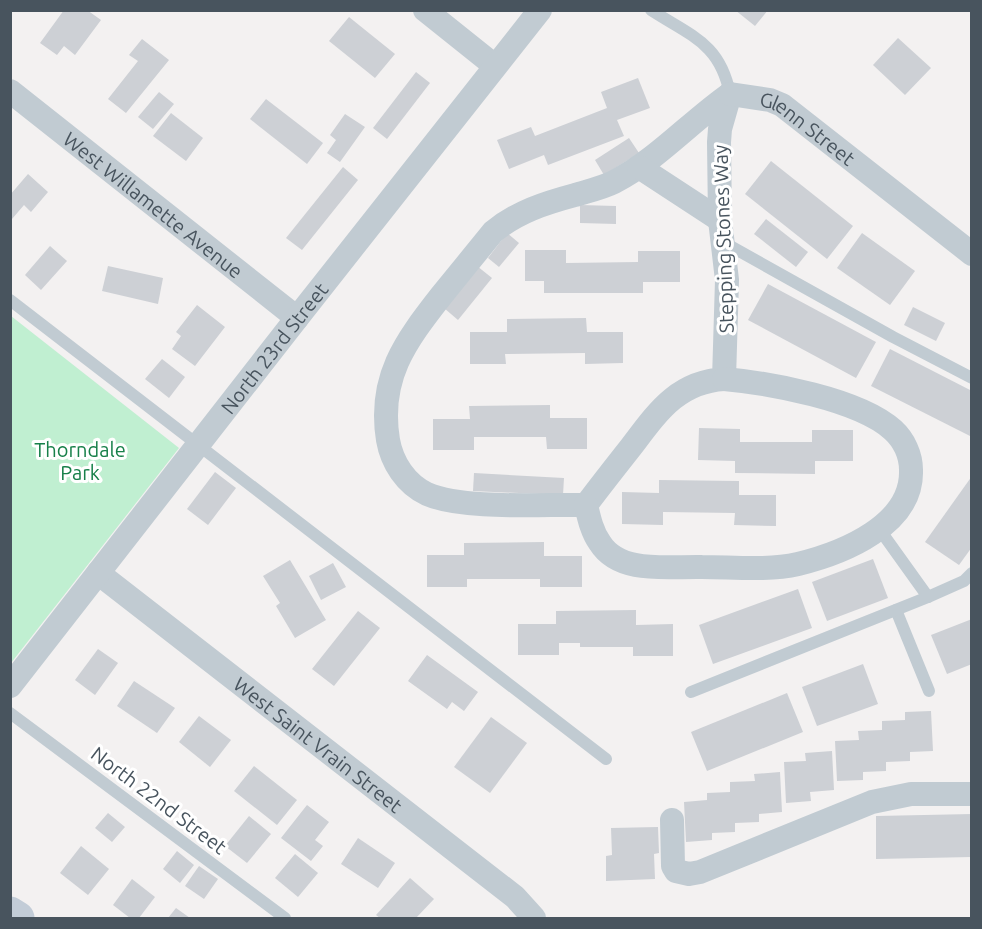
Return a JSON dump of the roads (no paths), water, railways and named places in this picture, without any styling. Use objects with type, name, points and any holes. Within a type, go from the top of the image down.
[{"type":"main road","points":[[10,913],[18,918]]},
{"type":"street","points":[[425,10],[495,66]]},
{"type":"street","name":"North 23rd Street","points":[[10,686],[540,10]]},
{"type":"street","name":"West Willamette Avenue","points":[[10,91],[297,318]]},
{"type":"street","name":"Stepping Stones Way","points":[[586,505],[462,502],[428,494],[416,488],[397,466],[390,449],[386,424],[387,393],[397,360],[406,342],[493,232],[503,223],[532,208],[601,188],[639,168],[669,145],[711,107],[730,94]]},
{"type":"street","name":"Stepping Stones Way","points":[[724,379],[727,291],[719,142],[720,129],[730,94]]},
{"type":"street","name":"Glenn Street","points":[[730,94],[763,98],[782,105],[970,249]]},
{"type":"street","points":[[639,168],[722,231]]},
{"type":"street","points":[[724,379],[779,388],[860,410],[893,430],[902,441],[911,462],[907,497],[901,508],[880,530],[819,557],[785,566],[645,566],[620,560],[609,554],[600,544],[586,505],[660,410],[679,394],[699,383],[724,379]]},
{"type":"street","name":"West Saint Vrain Street","points":[[98,573],[515,897],[534,918]]},
{"type":"street","points":[[672,820],[673,866],[676,871],[689,874],[700,872],[872,802],[911,794],[972,794]]},
{"type":"lane","name":"Glenn Street","points":[[651,10],[709,47],[724,69],[730,94]]},
{"type":"lane","points":[[722,231],[883,332],[972,378]]},
{"type":"lane","points":[[10,300],[606,759]]},
{"type":"lane","points":[[880,530],[928,597]]},
{"type":"lane","points":[[691,692],[928,597],[964,581],[972,573]]},
{"type":"lane","points":[[896,610],[929,691]]},
{"type":"lane","name":"North 22nd Street","points":[[10,712],[285,918]]},
{"type":"park label","name":"Thorndale Park","points":[[80,460]]}]
